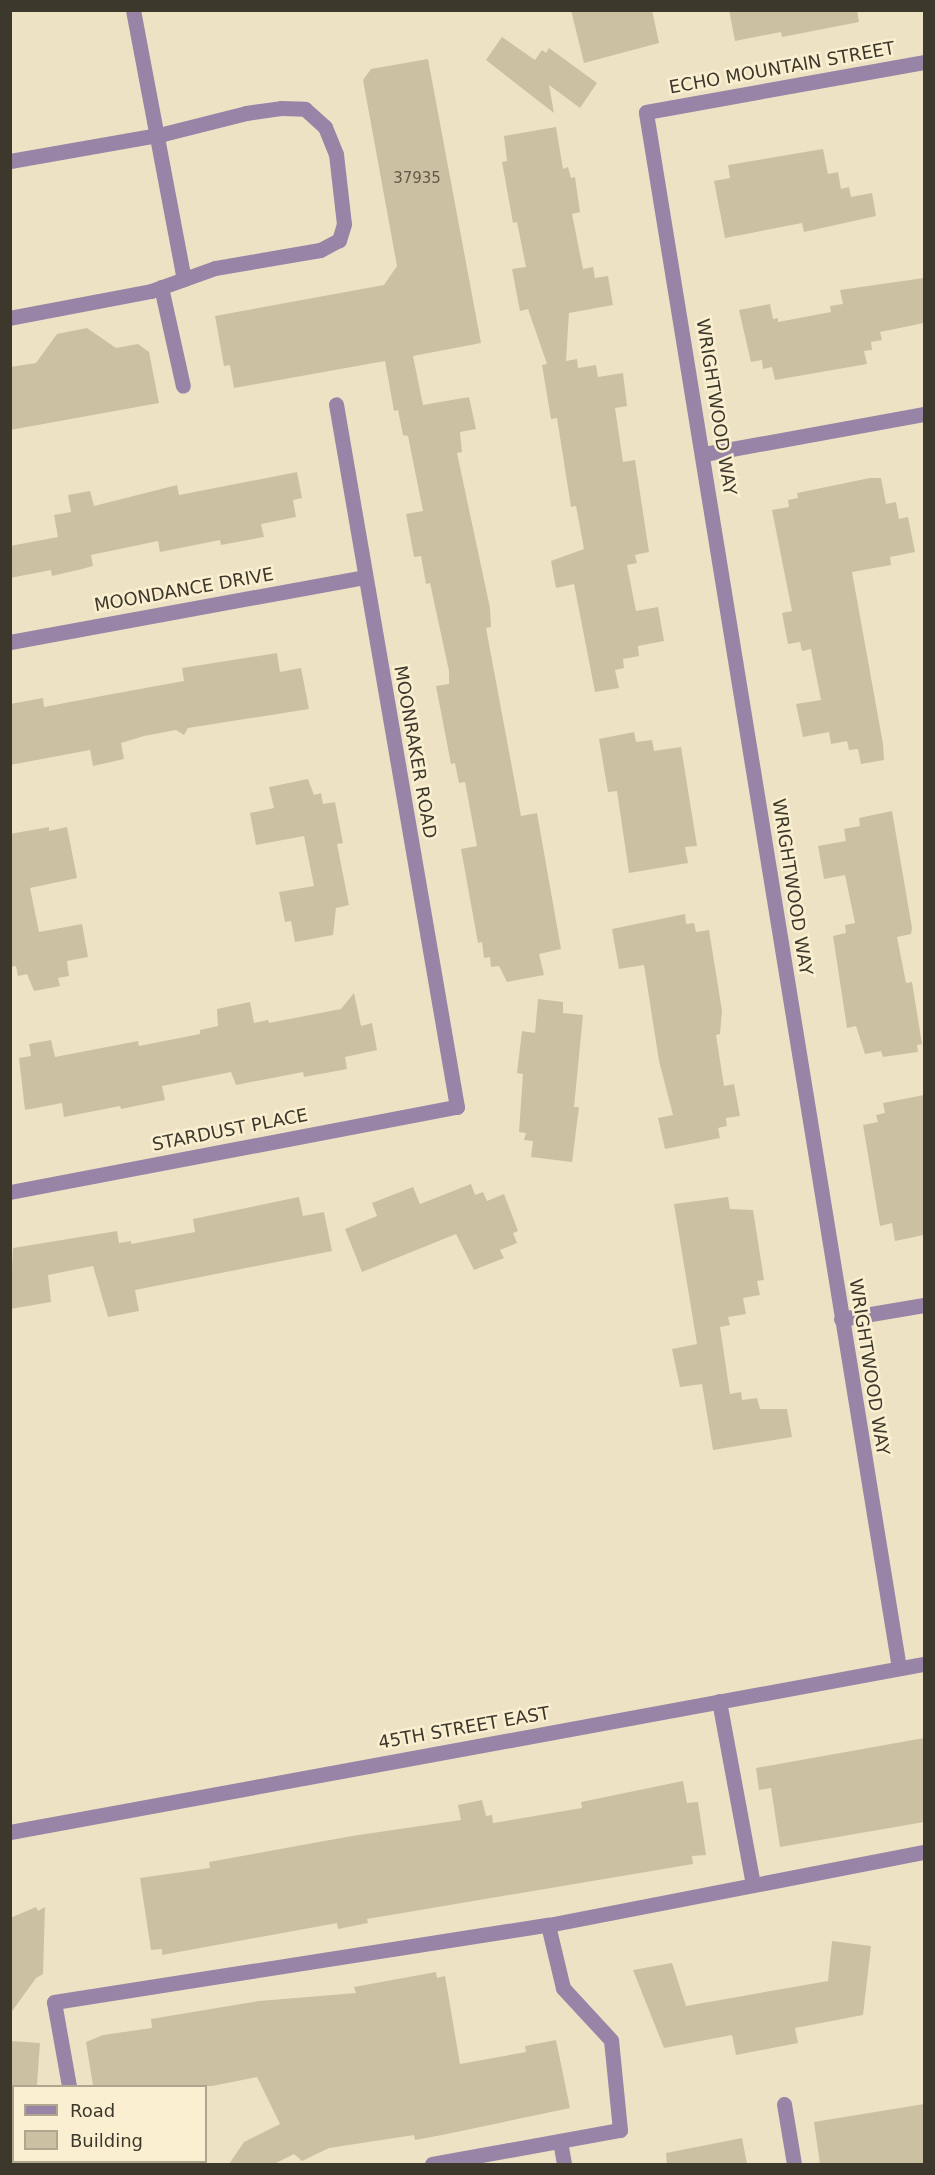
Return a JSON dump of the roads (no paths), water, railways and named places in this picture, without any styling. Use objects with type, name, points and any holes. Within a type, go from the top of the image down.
[{"type":"street","points":[[133,10],[154,135],[184,279]]},
{"type":"street","name":"ECHO MOUNTAIN STREET","points":[[646,112],[924,62]]},
{"type":"street","points":[[10,161],[154,135],[246,113],[281,108],[304,109],[325,127],[336,154],[344,212],[339,240],[320,250],[224,266],[161,287],[10,318]]},
{"type":"street","name":"WRIGHTWOOD WAY","points":[[646,112],[704,454],[841,1319],[899,1668]]},
{"type":"street","points":[[161,287],[183,386]]},
{"type":"street","name":"MOONRAKER ROAD","points":[[336,404],[457,1107]]},
{"type":"street","points":[[704,454],[924,414]]},
{"type":"street","name":"MOONDANCE DRIVE","points":[[10,642],[364,577]]},
{"type":"street","name":"STARDUST PLACE","points":[[10,1192],[457,1107]]},
{"type":"street","points":[[841,1319],[924,1305]]},
{"type":"street","name":"45TH STREET EAST","points":[[10,1832],[924,1664]]},
{"type":"street","points":[[719,1701],[753,1885]]},
{"type":"street","points":[[69,2085],[54,2002],[548,1925],[924,1852]]},
{"type":"street","points":[[432,2164],[620,2130],[611,2040],[563,1988],[548,1925]]},
{"type":"street","points":[[784,2104],[794,2164]]},
{"type":"street","points":[[560,2141],[564,2164]]}]
